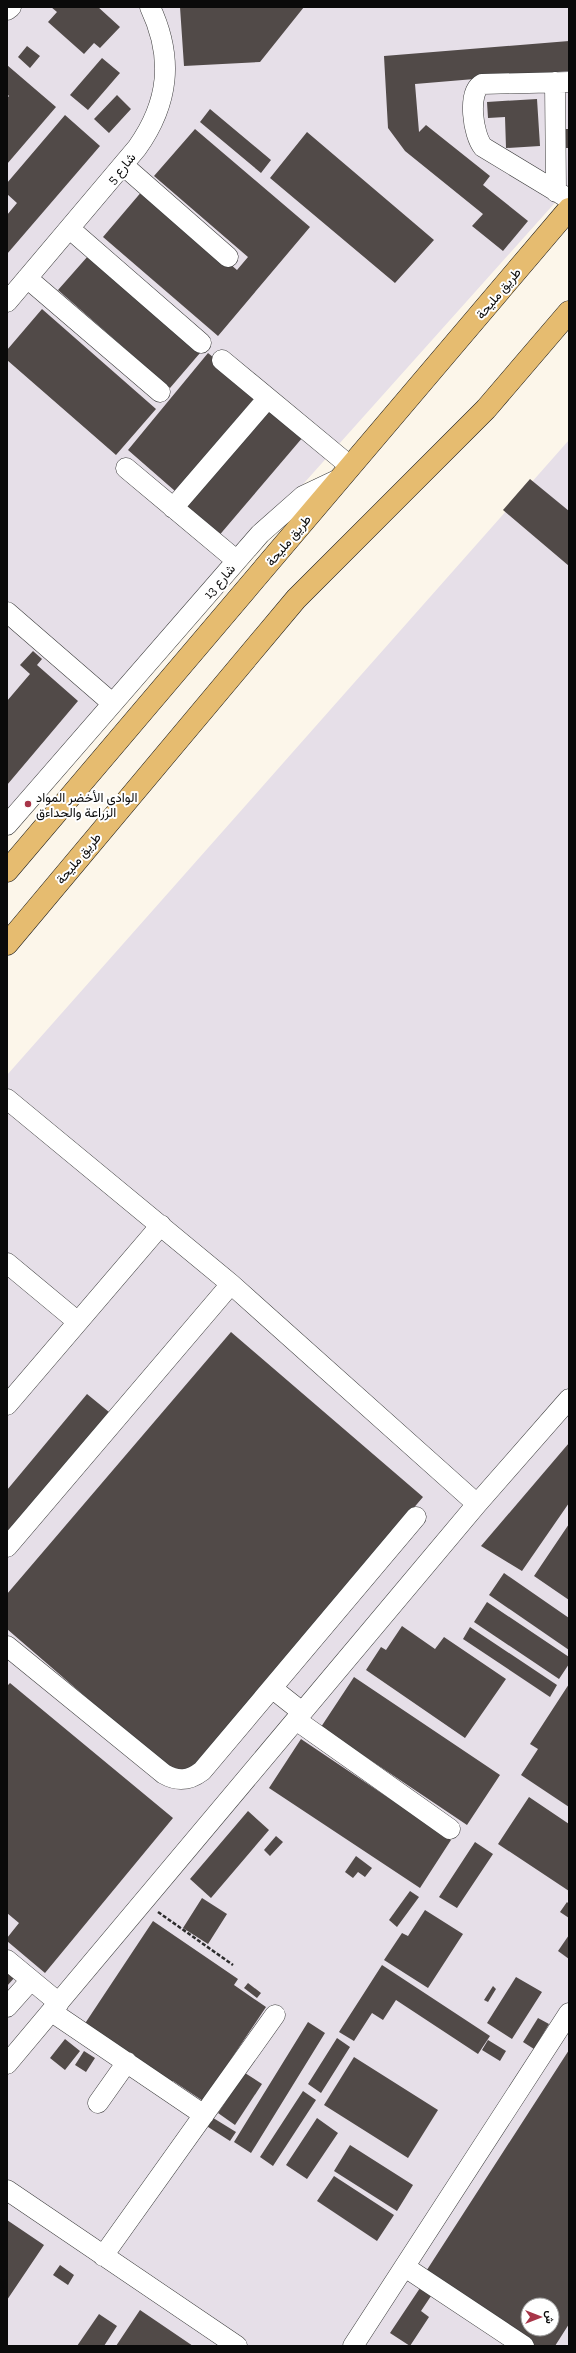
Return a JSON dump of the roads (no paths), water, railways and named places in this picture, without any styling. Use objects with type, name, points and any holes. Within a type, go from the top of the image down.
[{"type":"main road","name":"طريق مليحة","points":[[7,871],[569,209]]},
{"type":"main road","name":"طريق مليحة","points":[[7,944],[296,599],[486,408],[569,312]]},
{"type":"street","points":[[7,10],[11,7]]},
{"type":"street","name":"شارع 5","points":[[7,302],[124,165],[150,131],[164,91],[166,69],[164,48],[159,27],[150,7]]},
{"type":"street","points":[[562,82],[563,195],[483,147],[476,136],[473,97],[477,86],[482,84],[562,82]]},
{"type":"street","points":[[124,165],[228,257]]},
{"type":"street","points":[[70,229],[201,344]]},
{"type":"street","points":[[27,278],[160,392]]},
{"type":"street","points":[[222,360],[268,398],[346,472]]},
{"type":"street","points":[[173,508],[268,398]]},
{"type":"street","points":[[126,468],[236,560]]},
{"type":"street","name":"شارع 13","points":[[7,825],[236,560],[287,508],[320,486],[346,472]]},
{"type":"street","points":[[7,612],[112,703]]},
{"type":"street","points":[[7,1099],[231,1284],[477,1504]]},
{"type":"street","points":[[7,1405],[161,1225]]},
{"type":"street","points":[[10,1270],[78,1322]]},
{"type":"street","points":[[7,1547],[231,1284]]},
{"type":"street","points":[[7,2064],[477,1504],[569,1399]]},
{"type":"street","points":[[11,1656],[164,1774],[173,1779],[184,1780],[194,1778],[202,1771],[274,1689],[416,1517]]},
{"type":"street","points":[[274,1689],[299,1716],[450,1829]]},
{"type":"street","points":[[7,1960],[31,1980],[55,2007],[127,2062],[204,2115]]},
{"type":"street","points":[[7,2007],[31,1980]]},
{"type":"street","points":[[353,2346],[569,2014]]},
{"type":"street","points":[[104,2256],[275,2015]]},
{"type":"street","points":[[98,2103],[127,2062]]},
{"type":"street","points":[[7,2190],[237,2346]]},
{"type":"street","points":[[405,2267],[524,2346]]},
{"type":"place","name":"الوادى الأخضر المواد الزراعة والحداءق","points":[[28,804]]}]
